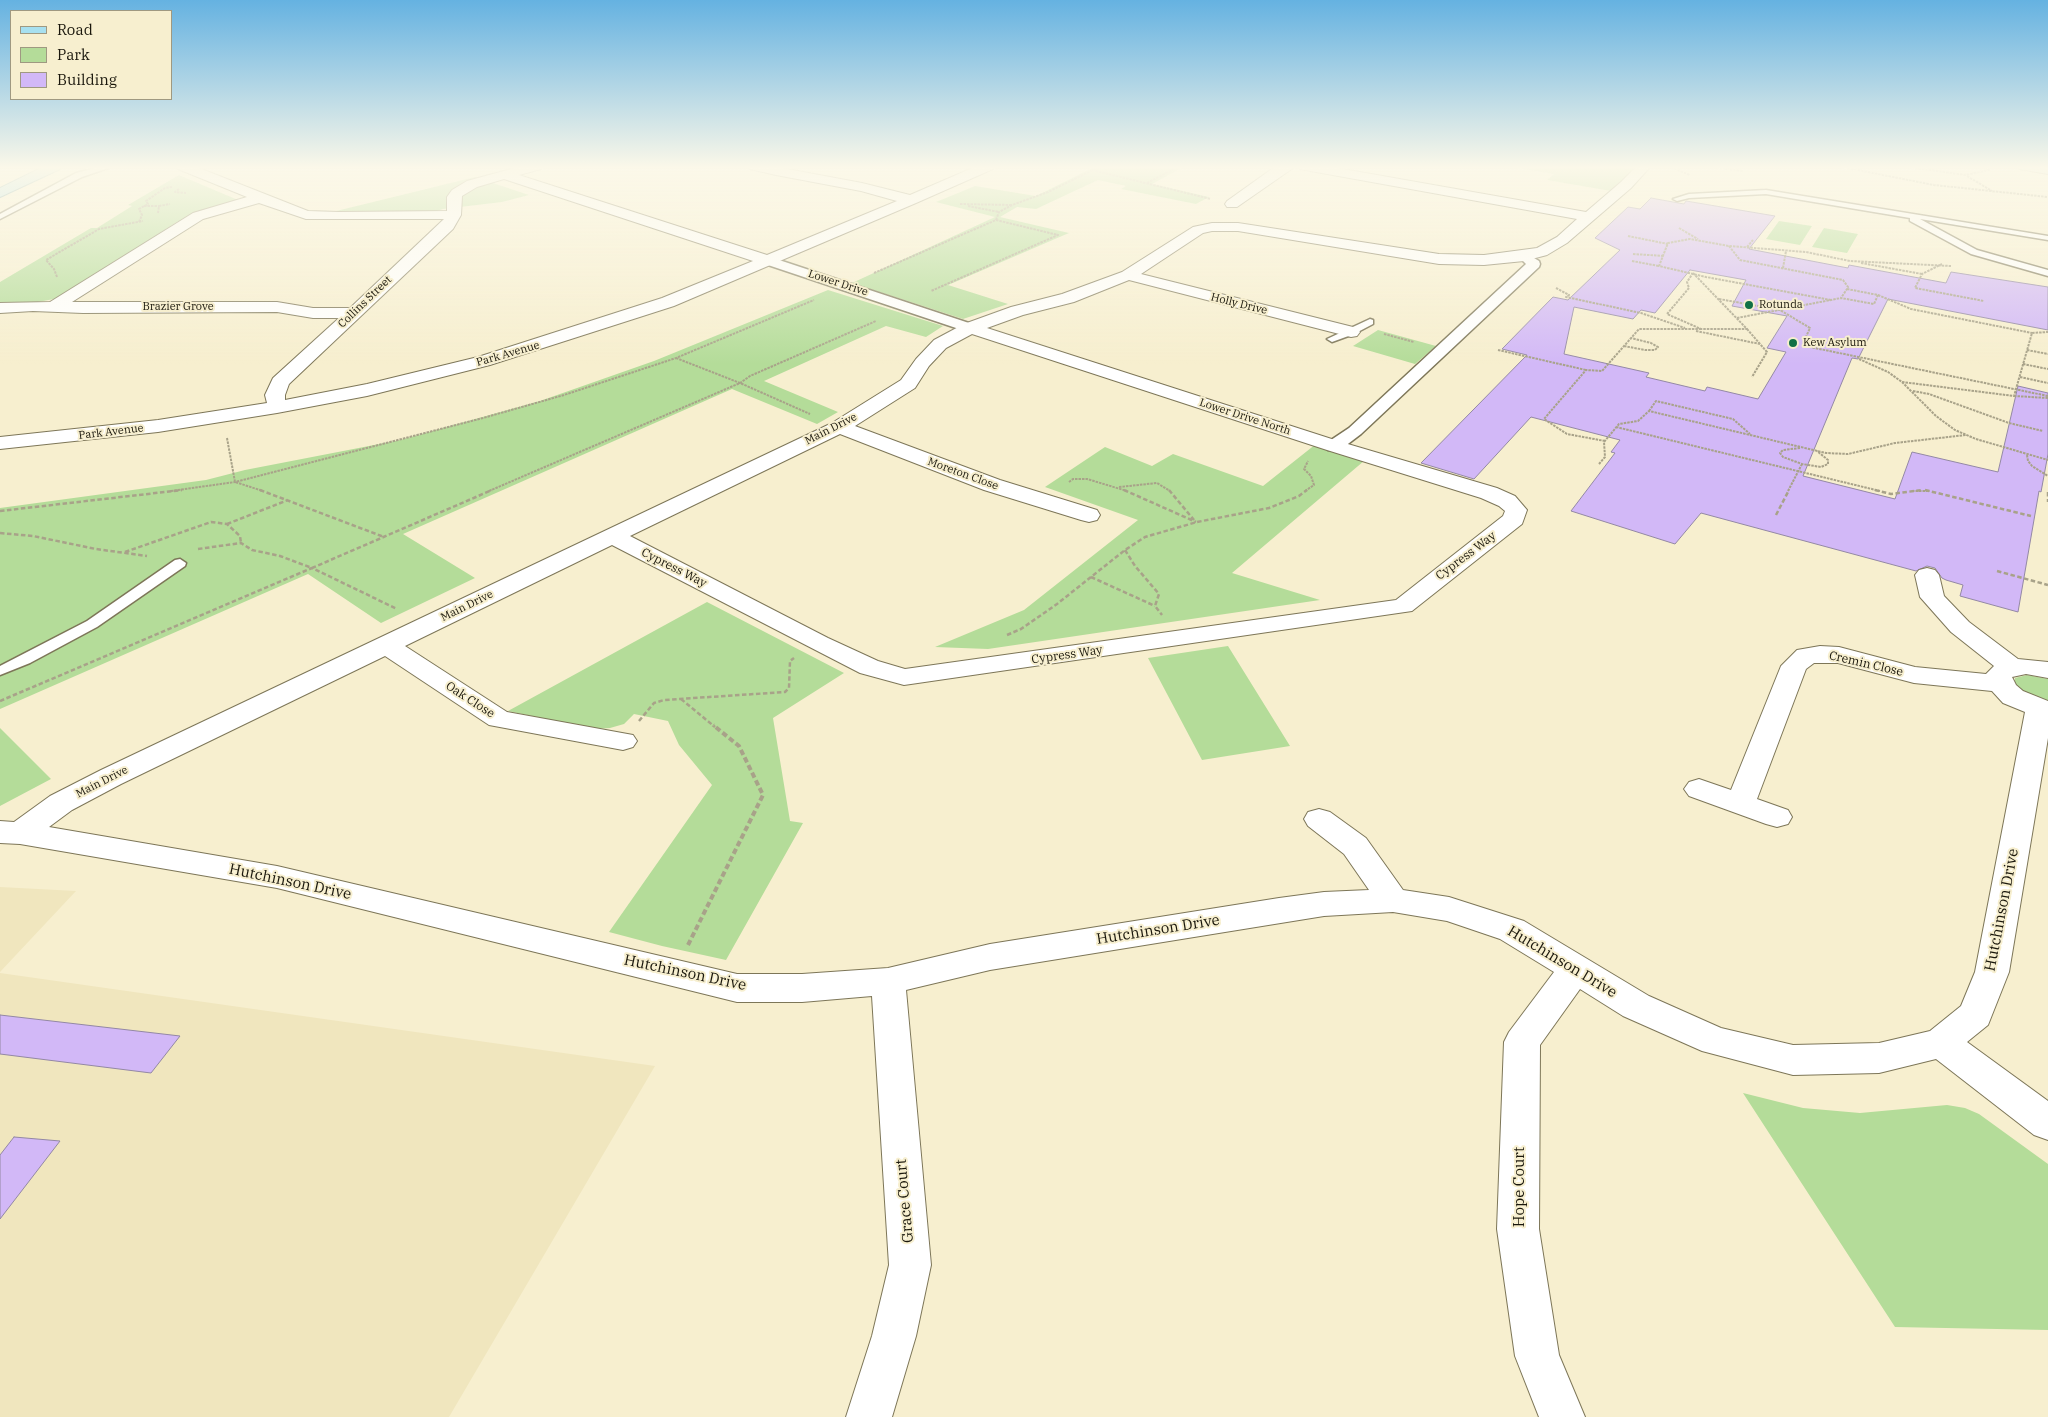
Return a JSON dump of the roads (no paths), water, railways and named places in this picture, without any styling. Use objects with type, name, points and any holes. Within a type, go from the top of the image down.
[{"type":"street","points":[[52,307],[172,232]]},
{"type":"street","name":"Collins Street","points":[[277,407],[275,395],[280,382],[442,232]]},
{"type":"street","name":"Lower Drive","points":[[681,232],[970,328]]},
{"type":"street","name":"Park Avenue","points":[[0,443],[149,427],[277,407],[427,376],[532,347],[668,302],[834,232]]},
{"type":"street","name":"Main Drive","points":[[10,833],[94,786],[839,427],[908,384],[922,363],[940,344],[970,328],[1017,311],[1068,298],[1128,275],[1194,232]]},
{"type":"street","name":"Main Drive","points":[[1270,232],[1439,259],[1484,260],[1524,256],[1542,252],[1571,232]]},
{"type":"street","points":[[1334,446],[1355,431],[1534,264],[1524,256]]},
{"type":"street","name":"Holly Drive","points":[[1128,275],[1355,330]]},
{"type":"street","name":"Brazier Grove","points":[[0,308],[34,306],[278,307],[313,313],[355,313]]},
{"type":"street","name":"Lower Drive North","points":[[970,328],[1334,446],[1489,493],[1507,501],[1516,510]]},
{"type":"street","name":"Moreton Close","points":[[839,427],[992,486],[1089,515]]},
{"type":"street","name":"Cypress Way","points":[[612,536],[819,642],[869,666],[904,677],[1403,606],[1514,519],[1516,510]]},
{"type":"street","points":[[1927,575],[1932,597],[2006,675],[2013,696],[2044,710]]},
{"type":"street","name":"Oak Close","points":[[386,645],[500,719],[623,741]]},
{"type":"street","name":"Cremin Close","points":[[1740,804],[1794,666],[1798,660],[1806,656],[1820,654],[1840,655],[1914,674],[2006,675],[2026,666],[2048,670]]},
{"type":"street","name":"Hutchinson Drive","points":[[10,833],[277,877],[738,988],[802,988],[888,981],[990,957],[1324,904],[1392,900],[1449,909],[1512,930],[1636,1006],[1715,1041],[1793,1060],[1879,1058],[1941,1043],[1975,1015],[1992,972],[2044,710]]},
{"type":"street","points":[[1699,789],[1777,817]]},
{"type":"street","points":[[1319,819],[1355,846],[1392,900]]},
{"type":"street","name":"Hope Court","points":[[1562,1417],[1537,1356],[1518,1229],[1522,1042],[1576,968]]},
{"type":"street","name":"Grace Court","points":[[868,1417],[894,1336],[910,1265],[888,981]]},
{"type":"street","points":[[1941,1043],[2048,1123]]},
{"type":"lane","points":[[1936,232],[1963,247],[2015,265],[2048,273]]},
{"type":"lane","points":[[1962,232],[1952,238],[1963,247]]},
{"type":"lane","points":[[2011,232],[2048,238]]},
{"type":"lane","points":[[1332,339],[1370,322]]},
{"type":"lane","points":[[0,671],[25,660],[92,624],[180,563]]},
{"type":"place","name":"Rotunda","points":[[1749,305]]},
{"type":"place","name":"Kew Asylum","points":[[1793,343]]}]
